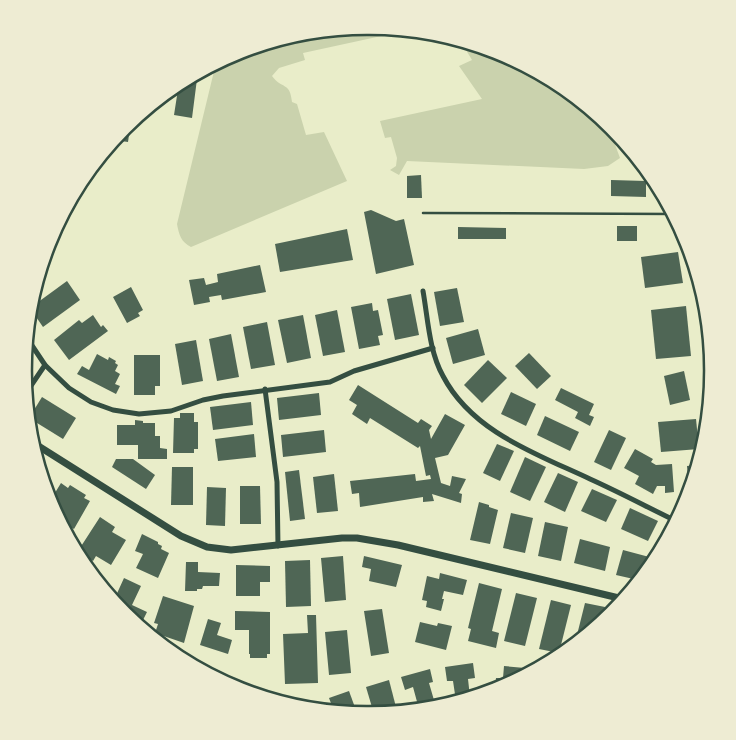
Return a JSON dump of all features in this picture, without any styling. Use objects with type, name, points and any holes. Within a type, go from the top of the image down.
[{"type":"street","points":[[423,291],[433,348],[440,371],[452,391],[472,414],[508,440],[669,517]]},
{"type":"street","points":[[33,348],[44,365],[79,396],[104,408],[128,413],[163,413],[210,399],[265,389],[330,382],[354,371],[433,348]]},
{"type":"street","points":[[33,383],[44,365]]},
{"type":"street","points":[[265,389],[278,482],[278,546]]},
{"type":"street","points":[[42,448],[172,531],[207,547],[231,550],[342,538],[365,539],[398,545],[614,597]]},
{"type":"lane","points":[[423,212],[665,214]]},
{"type":"green space","points":[[346,35],[386,35],[303,53],[305,60],[279,68],[272,76],[287,88],[292,102],[297,104],[306,135],[324,132],[347,181],[191,247],[183,240],[177,224],[214,72],[260,52],[303,41]]},
{"type":"green space","points":[[466,50],[476,52],[516,69],[554,91],[605,133],[614,143],[620,158],[608,166],[584,169],[407,161],[399,175],[390,170],[396,166],[397,158],[391,137],[385,138],[380,121],[482,99],[459,66],[472,60]]},
{"type":"building","points":[[197,81],[192,118],[174,115],[177,94]]},
{"type":"building","points":[[129,135],[128,142],[123,141]]},
{"type":"building","points":[[421,175],[422,198],[407,198],[407,176]]},
{"type":"building","points":[[611,180],[645,181],[646,183],[646,197],[611,196]]},
{"type":"building","points":[[371,210],[396,221],[404,219],[414,265],[376,274],[364,212]]},
{"type":"building","points":[[617,226],[637,226],[637,241],[617,241]]},
{"type":"building","points":[[458,227],[506,228],[506,239],[458,239]]},
{"type":"building","points":[[347,229],[353,260],[280,272],[275,244]]},
{"type":"building","points":[[678,252],[683,283],[645,288],[641,257]]},
{"type":"building","points":[[260,265],[266,292],[222,300],[221,295],[209,297],[210,302],[194,305],[189,280],[204,278],[206,285],[218,282],[217,274]]},
{"type":"building","points":[[67,281],[80,300],[43,327],[37,318],[40,301]]},
{"type":"building","points":[[131,287],[143,310],[138,313],[140,316],[127,323],[113,297]]},
{"type":"building","points":[[457,288],[464,322],[440,326],[434,292]]},
{"type":"building","points":[[411,294],[419,335],[395,340],[387,299]]},
{"type":"building","points":[[372,303],[373,311],[378,310],[383,335],[378,336],[380,345],[359,349],[351,307]]},
{"type":"building","points":[[686,306],[691,356],[656,359],[651,310]]},
{"type":"building","points":[[337,310],[345,352],[323,356],[315,315]]},
{"type":"building","points":[[93,315],[101,327],[103,325],[108,331],[69,360],[54,340],[79,320],[82,323]]},
{"type":"building","points":[[303,315],[311,358],[287,363],[278,320]]},
{"type":"building","points":[[267,322],[275,365],[251,369],[243,327]]},
{"type":"building","points":[[478,329],[485,355],[453,364],[446,338]]},
{"type":"building","points":[[231,334],[239,377],[217,381],[209,339]]},
{"type":"building","points":[[196,340],[203,381],[182,385],[175,344]]},
{"type":"building","points":[[529,353],[551,376],[537,389],[515,366]]},
{"type":"building","points":[[97,354],[108,360],[109,357],[116,361],[115,363],[118,365],[115,371],[120,374],[115,384],[120,386],[116,394],[77,374],[82,366],[89,370]]},
{"type":"building","points":[[134,355],[160,355],[160,386],[155,386],[155,395],[134,395]]},
{"type":"building","points":[[488,360],[507,378],[482,403],[464,385]]},
{"type":"building","points":[[684,371],[690,400],[670,405],[664,376]]},
{"type":"building","points":[[358,385],[418,423],[421,419],[432,426],[429,430],[431,439],[445,414],[465,425],[448,455],[435,458],[441,483],[450,486],[452,476],[466,479],[459,493],[462,494],[461,503],[432,494],[434,501],[423,502],[423,497],[360,507],[359,493],[352,494],[350,481],[415,474],[416,481],[431,479],[430,475],[426,476],[420,446],[418,448],[370,418],[367,424],[352,414],[357,405],[349,400]]},
{"type":"building","points":[[561,388],[594,404],[589,415],[594,417],[590,426],[575,418],[578,412],[555,400]]},
{"type":"building","points":[[511,392],[536,404],[526,426],[501,414]]},
{"type":"building","points":[[319,393],[321,415],[279,420],[277,398]]},
{"type":"building","points":[[42,397],[76,418],[63,439],[37,423],[35,409]]},
{"type":"building","points":[[251,402],[253,425],[213,430],[210,407]]},
{"type":"building","points":[[180,413],[194,413],[194,422],[198,422],[198,449],[194,449],[194,453],[173,453],[174,418],[180,418]]},
{"type":"building","points":[[545,416],[579,432],[570,451],[537,435]]},
{"type":"building","points":[[696,419],[697,433],[694,449],[661,452],[658,422]]},
{"type":"building","points":[[135,420],[143,421],[143,423],[155,423],[155,436],[160,436],[160,448],[167,449],[167,459],[138,459],[138,445],[117,445],[117,425],[135,425]]},
{"type":"building","points":[[324,430],[326,452],[283,457],[281,435]]},
{"type":"building","points":[[609,430],[626,438],[611,470],[594,462]]},
{"type":"building","points":[[254,434],[256,457],[218,461],[215,439]]},
{"type":"building","points":[[497,444],[514,451],[500,481],[483,473]]},
{"type":"building","points":[[635,449],[653,459],[651,462],[656,465],[672,464],[674,492],[665,493],[665,486],[657,486],[653,494],[635,484],[639,476],[624,468]]},
{"type":"building","points":[[525,457],[546,467],[530,501],[510,492]]},
{"type":"building","points":[[116,459],[133,459],[155,475],[146,489],[112,467]]},
{"type":"building","points":[[172,467],[193,467],[193,505],[171,505]]},
{"type":"building","points":[[299,470],[305,519],[290,521],[285,472]]},
{"type":"building","points":[[558,473],[578,482],[565,512],[544,502]]},
{"type":"building","points":[[334,474],[338,511],[317,513],[313,477]]},
{"type":"building","points":[[61,483],[68,488],[70,485],[86,495],[84,498],[90,501],[74,529],[67,518],[56,492]]},
{"type":"building","points":[[240,486],[260,486],[261,524],[240,524]]},
{"type":"building","points":[[207,487],[226,488],[225,526],[206,525]]},
{"type":"building","points":[[592,489],[617,500],[606,522],[581,511]]},
{"type":"building","points":[[479,502],[498,510],[490,544],[470,540]]},
{"type":"building","points":[[630,508],[658,521],[648,541],[621,529]]},
{"type":"building","points":[[511,513],[533,518],[525,553],[503,548]]},
{"type":"building","points":[[100,517],[115,527],[112,532],[126,540],[111,565],[96,556],[92,560],[82,545]]},
{"type":"building","points":[[545,522],[568,527],[561,561],[538,556]]},
{"type":"building","points":[[142,534],[158,542],[162,546],[161,549],[169,553],[158,578],[136,568],[143,554],[135,551]]},
{"type":"building","points":[[580,539],[610,547],[605,571],[574,563]]},
{"type":"building","points":[[623,550],[647,556],[630,578],[616,575]]},
{"type":"building","points":[[343,556],[346,600],[325,602],[321,558]]},
{"type":"building","points":[[364,556],[402,565],[396,587],[369,581],[371,569],[362,567]]},
{"type":"building","points":[[310,560],[311,606],[286,607],[285,561]]},
{"type":"building","points":[[186,562],[198,562],[198,572],[220,573],[219,586],[203,586],[202,589],[197,589],[197,591],[185,591]]},
{"type":"building","points":[[236,565],[270,566],[270,582],[260,582],[260,596],[236,596]]},
{"type":"building","points":[[440,573],[467,580],[463,595],[444,591],[441,611],[426,607],[427,601],[422,600],[427,576],[439,579]]},
{"type":"building","points":[[124,578],[141,586],[132,605],[147,612],[144,619],[131,607],[117,593]]},
{"type":"building","points":[[479,583],[502,589],[492,631],[499,633],[496,648],[468,641],[471,629],[468,628]]},
{"type":"building","points":[[516,593],[537,598],[525,646],[504,641]]},
{"type":"building","points":[[163,596],[194,606],[184,643],[164,636],[156,630],[158,624],[154,623]]},
{"type":"building","points":[[551,600],[571,605],[561,644],[551,651],[539,649]]},
{"type":"building","points":[[585,603],[605,607],[589,622],[578,631]]},
{"type":"building","points":[[382,609],[389,653],[371,656],[364,611]]},
{"type":"building","points":[[235,611],[270,612],[270,654],[267,654],[267,658],[250,658],[249,630],[235,630]]},
{"type":"building","points":[[307,615],[316,615],[318,683],[285,684],[283,634],[308,633]]},
{"type":"building","points":[[208,619],[221,623],[217,635],[232,640],[228,654],[200,645]]},
{"type":"building","points":[[420,622],[437,626],[438,623],[452,626],[446,650],[415,642]]},
{"type":"building","points":[[347,630],[351,673],[329,675],[325,632]]},
{"type":"building","points":[[473,663],[475,678],[468,679],[469,690],[455,694],[453,681],[447,681],[445,667]]},
{"type":"building","points":[[504,666],[522,668],[516,671],[503,677]]},
{"type":"building","points":[[430,669],[433,682],[429,683],[434,699],[417,702],[413,687],[405,690],[401,677]]},
{"type":"building","points":[[389,680],[395,705],[372,706],[366,687]]},
{"type":"building","points":[[349,691],[354,705],[331,704],[329,698]]}]
